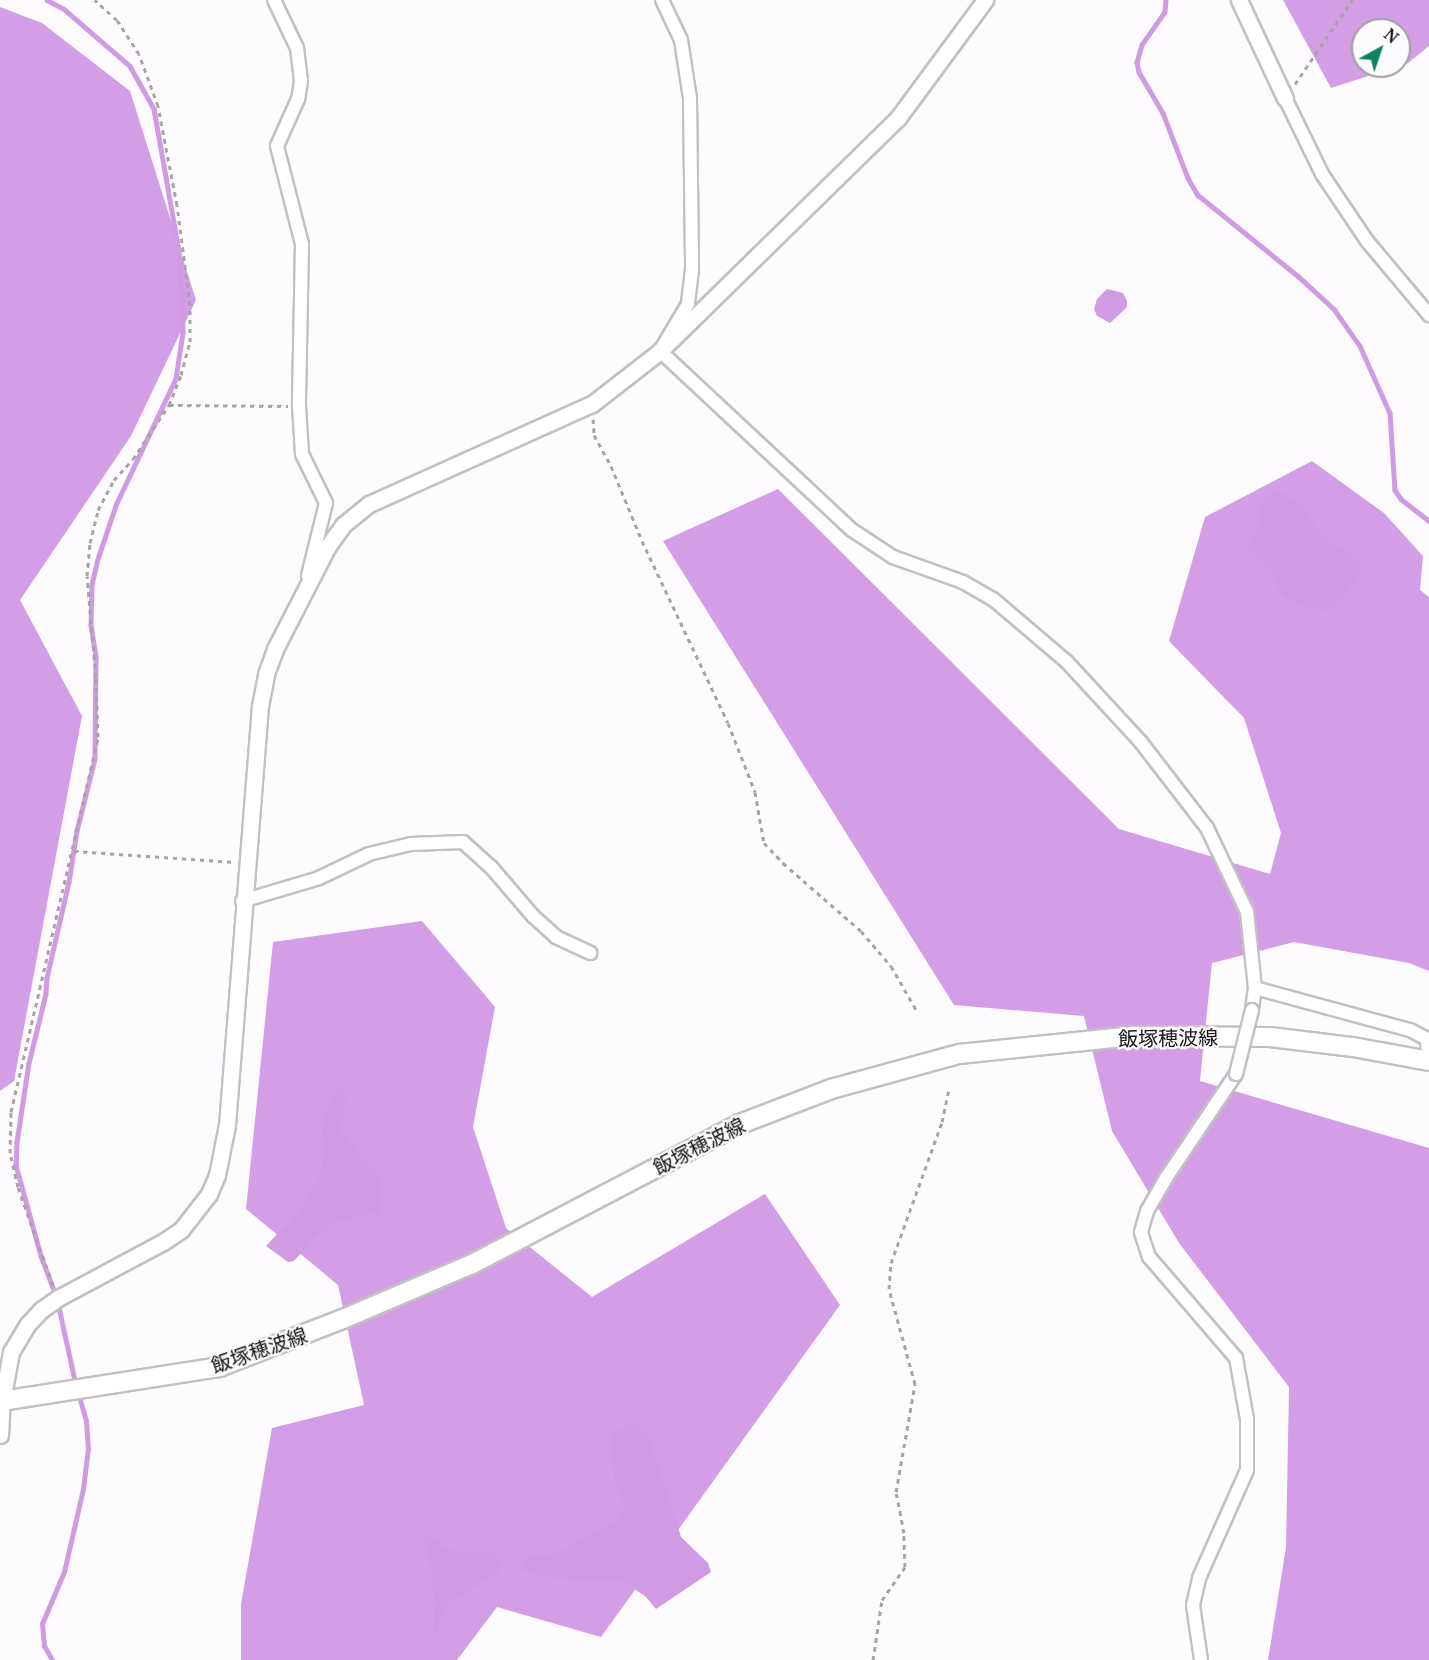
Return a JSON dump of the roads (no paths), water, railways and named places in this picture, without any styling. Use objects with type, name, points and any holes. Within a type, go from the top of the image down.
[{"type":"main road","name":"飯塚穂波線","points":[[2,1401],[219,1367],[343,1320],[474,1263],[740,1124],[831,1089],[959,1054],[1134,1036],[1270,1037],[1353,1047],[1428,1061]]},
{"type":"street","points":[[274,0],[297,48],[301,81],[298,99],[277,146],[302,244],[299,406],[303,454],[326,503],[304,591]]},
{"type":"street","points":[[660,351],[688,304],[692,270],[690,98],[681,40],[662,0]]},
{"type":"street","points":[[0,1435],[2,1401],[11,1352],[27,1325],[41,1310],[58,1298],[181,1230],[209,1194],[217,1174],[227,1125],[245,862],[260,706],[266,674],[275,649],[328,546],[343,525],[369,504],[592,404],[660,351],[898,118],[985,0]]},
{"type":"street","points":[[1239,0],[1322,174],[1367,240],[1429,315]]},
{"type":"street","points":[[660,351],[852,530],[893,557],[963,582],[993,599],[1067,662],[1140,741],[1207,828],[1247,912],[1255,988],[1252,1010],[1236,1074],[1166,1178],[1147,1210],[1141,1232],[1149,1257],[1236,1358],[1247,1419],[1247,1470],[1199,1578],[1193,1605],[1201,1660]]},
{"type":"street","points":[[242,901],[319,878],[369,854],[411,844],[463,842],[491,867],[533,916],[556,937],[590,953]]},
{"type":"street","points":[[1255,988],[1410,1030],[1427,1039],[1428,1061]]},
{"type":"waterway","points":[[47,0],[64,9],[130,66],[154,109],[179,251],[183,333],[176,379],[117,503],[98,559],[92,585],[91,625],[96,658],[95,759],[77,831],[69,882],[47,978],[46,994],[29,1063],[17,1142],[16,1165],[41,1256],[57,1298],[76,1385]]},
{"type":"waterway","points":[[1166,0],[1165,12],[1142,45],[1137,62],[1139,72],[1163,113],[1188,178],[1198,195],[1298,276],[1334,309],[1360,346],[1390,413],[1395,490],[1401,499],[1429,521]]},
{"type":"waterway","points":[[52,1660],[44,1646],[42,1624],[64,1572],[83,1489],[88,1450],[86,1421],[78,1393]]}]
